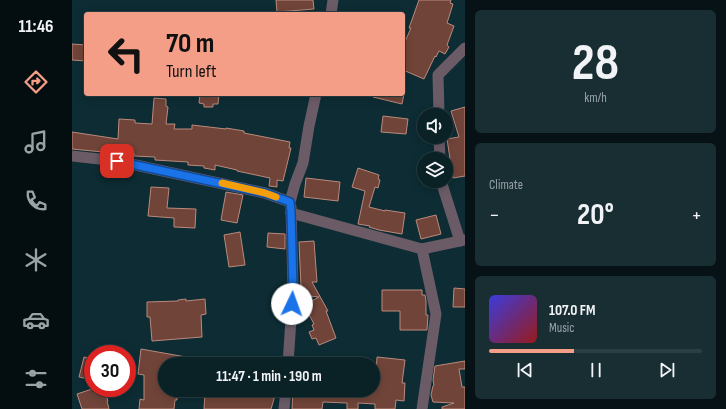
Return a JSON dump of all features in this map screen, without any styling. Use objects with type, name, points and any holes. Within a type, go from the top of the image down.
[{"type":"street","points":[[331,12],[333,0]]},
{"type":"street","points":[[439,108],[438,75],[465,48]]},
{"type":"street","points":[[288,357],[293,289],[291,207],[295,184],[303,163],[316,96]]},
{"type":"street","points":[[72,156],[117,161],[265,193],[291,207],[422,249],[463,241],[444,188]]},
{"type":"street","points":[[422,249],[436,314],[422,409]]},
{"type":"street","points":[[284,409],[285,397]]},
{"type":"building","points":[[276,0],[313,0],[314,9],[277,12]]},
{"type":"building","points":[[419,0],[451,0],[450,3],[453,4],[447,23],[454,26],[447,45],[449,47],[445,54],[439,51],[436,57],[435,56],[424,79],[405,71],[405,42],[411,28],[409,28]]},
{"type":"building","points":[[72,44],[84,45],[84,61],[72,60]]},
{"type":"building","points":[[200,96],[219,96],[218,104],[213,104],[213,107],[204,107],[204,104],[199,103]]},
{"type":"building","points":[[373,96],[404,96],[402,104]]},
{"type":"building","points":[[154,98],[166,99],[166,106],[168,107],[166,124],[175,124],[174,129],[192,129],[192,125],[226,128],[290,142],[289,148],[291,148],[283,181],[277,180],[277,187],[269,186],[270,178],[215,165],[215,170],[204,168],[204,166],[188,165],[188,162],[155,160],[155,157],[134,156],[134,153],[72,149],[72,132],[118,139],[119,119],[135,120],[135,123],[152,124]]},
{"type":"building","points":[[465,107],[465,176],[453,178],[453,152],[449,152],[448,144],[453,144],[453,138],[459,137],[453,118],[453,110]]},
{"type":"building","points":[[383,116],[408,119],[406,134],[381,132]]},
{"type":"building","points":[[358,168],[379,175],[378,179],[380,180],[378,188],[375,187],[369,207],[385,211],[405,213],[402,234],[358,224],[365,191],[352,187]]},
{"type":"building","points":[[306,178],[340,182],[338,201],[304,197]]},
{"type":"building","points":[[151,187],[169,188],[167,208],[196,209],[195,228],[174,227],[174,218],[148,216]]},
{"type":"building","points":[[226,192],[243,195],[237,223],[221,220]]},
{"type":"building","points":[[436,215],[441,234],[421,239],[416,220]]},
{"type":"building","points":[[240,232],[245,265],[229,267],[224,235]]},
{"type":"building","points":[[268,233],[285,234],[285,249],[267,247]]},
{"type":"building","points":[[314,241],[317,282],[312,282],[328,311],[326,311],[336,338],[319,345],[316,338],[312,339],[309,332],[314,330],[312,325],[314,324],[304,305],[319,297],[300,295],[299,242]]},
{"type":"building","points":[[454,288],[465,289],[465,307],[453,307]]},
{"type":"building","points":[[382,290],[422,290],[422,295],[425,295],[426,301],[426,315],[428,315],[427,330],[400,330],[400,311],[382,311]]},
{"type":"building","points":[[186,299],[186,301],[205,299],[206,314],[201,315],[202,337],[152,341],[150,317],[147,317],[147,302],[178,301]]},
{"type":"building","points":[[141,349],[186,357],[158,357],[158,397],[177,397],[177,400],[175,400],[174,409],[139,409],[140,399],[144,400],[144,375],[138,374]]},
{"type":"building","points":[[84,357],[84,378],[79,377]]},
{"type":"building","points":[[380,357],[405,360],[402,383],[405,383],[404,401],[396,400],[395,409],[375,409],[375,404],[358,403],[358,409],[347,409],[347,403],[323,402],[322,409],[292,409],[293,397],[380,397]]},
{"type":"building","points":[[465,361],[465,369],[459,369],[462,387],[465,387],[465,409],[442,409],[442,407],[454,403],[433,402],[431,395],[434,385],[433,380],[435,366]]},
{"type":"building","points":[[84,392],[84,397],[107,397],[109,409],[82,409],[77,394]]},
{"type":"building","points":[[205,397],[274,397],[271,409],[204,409]]},
{"type":"slow traffic","points":[[222,183],[276,197]]},
{"type":"route","points":[[117,161],[265,193],[290,202],[293,289],[292,304]]}]
